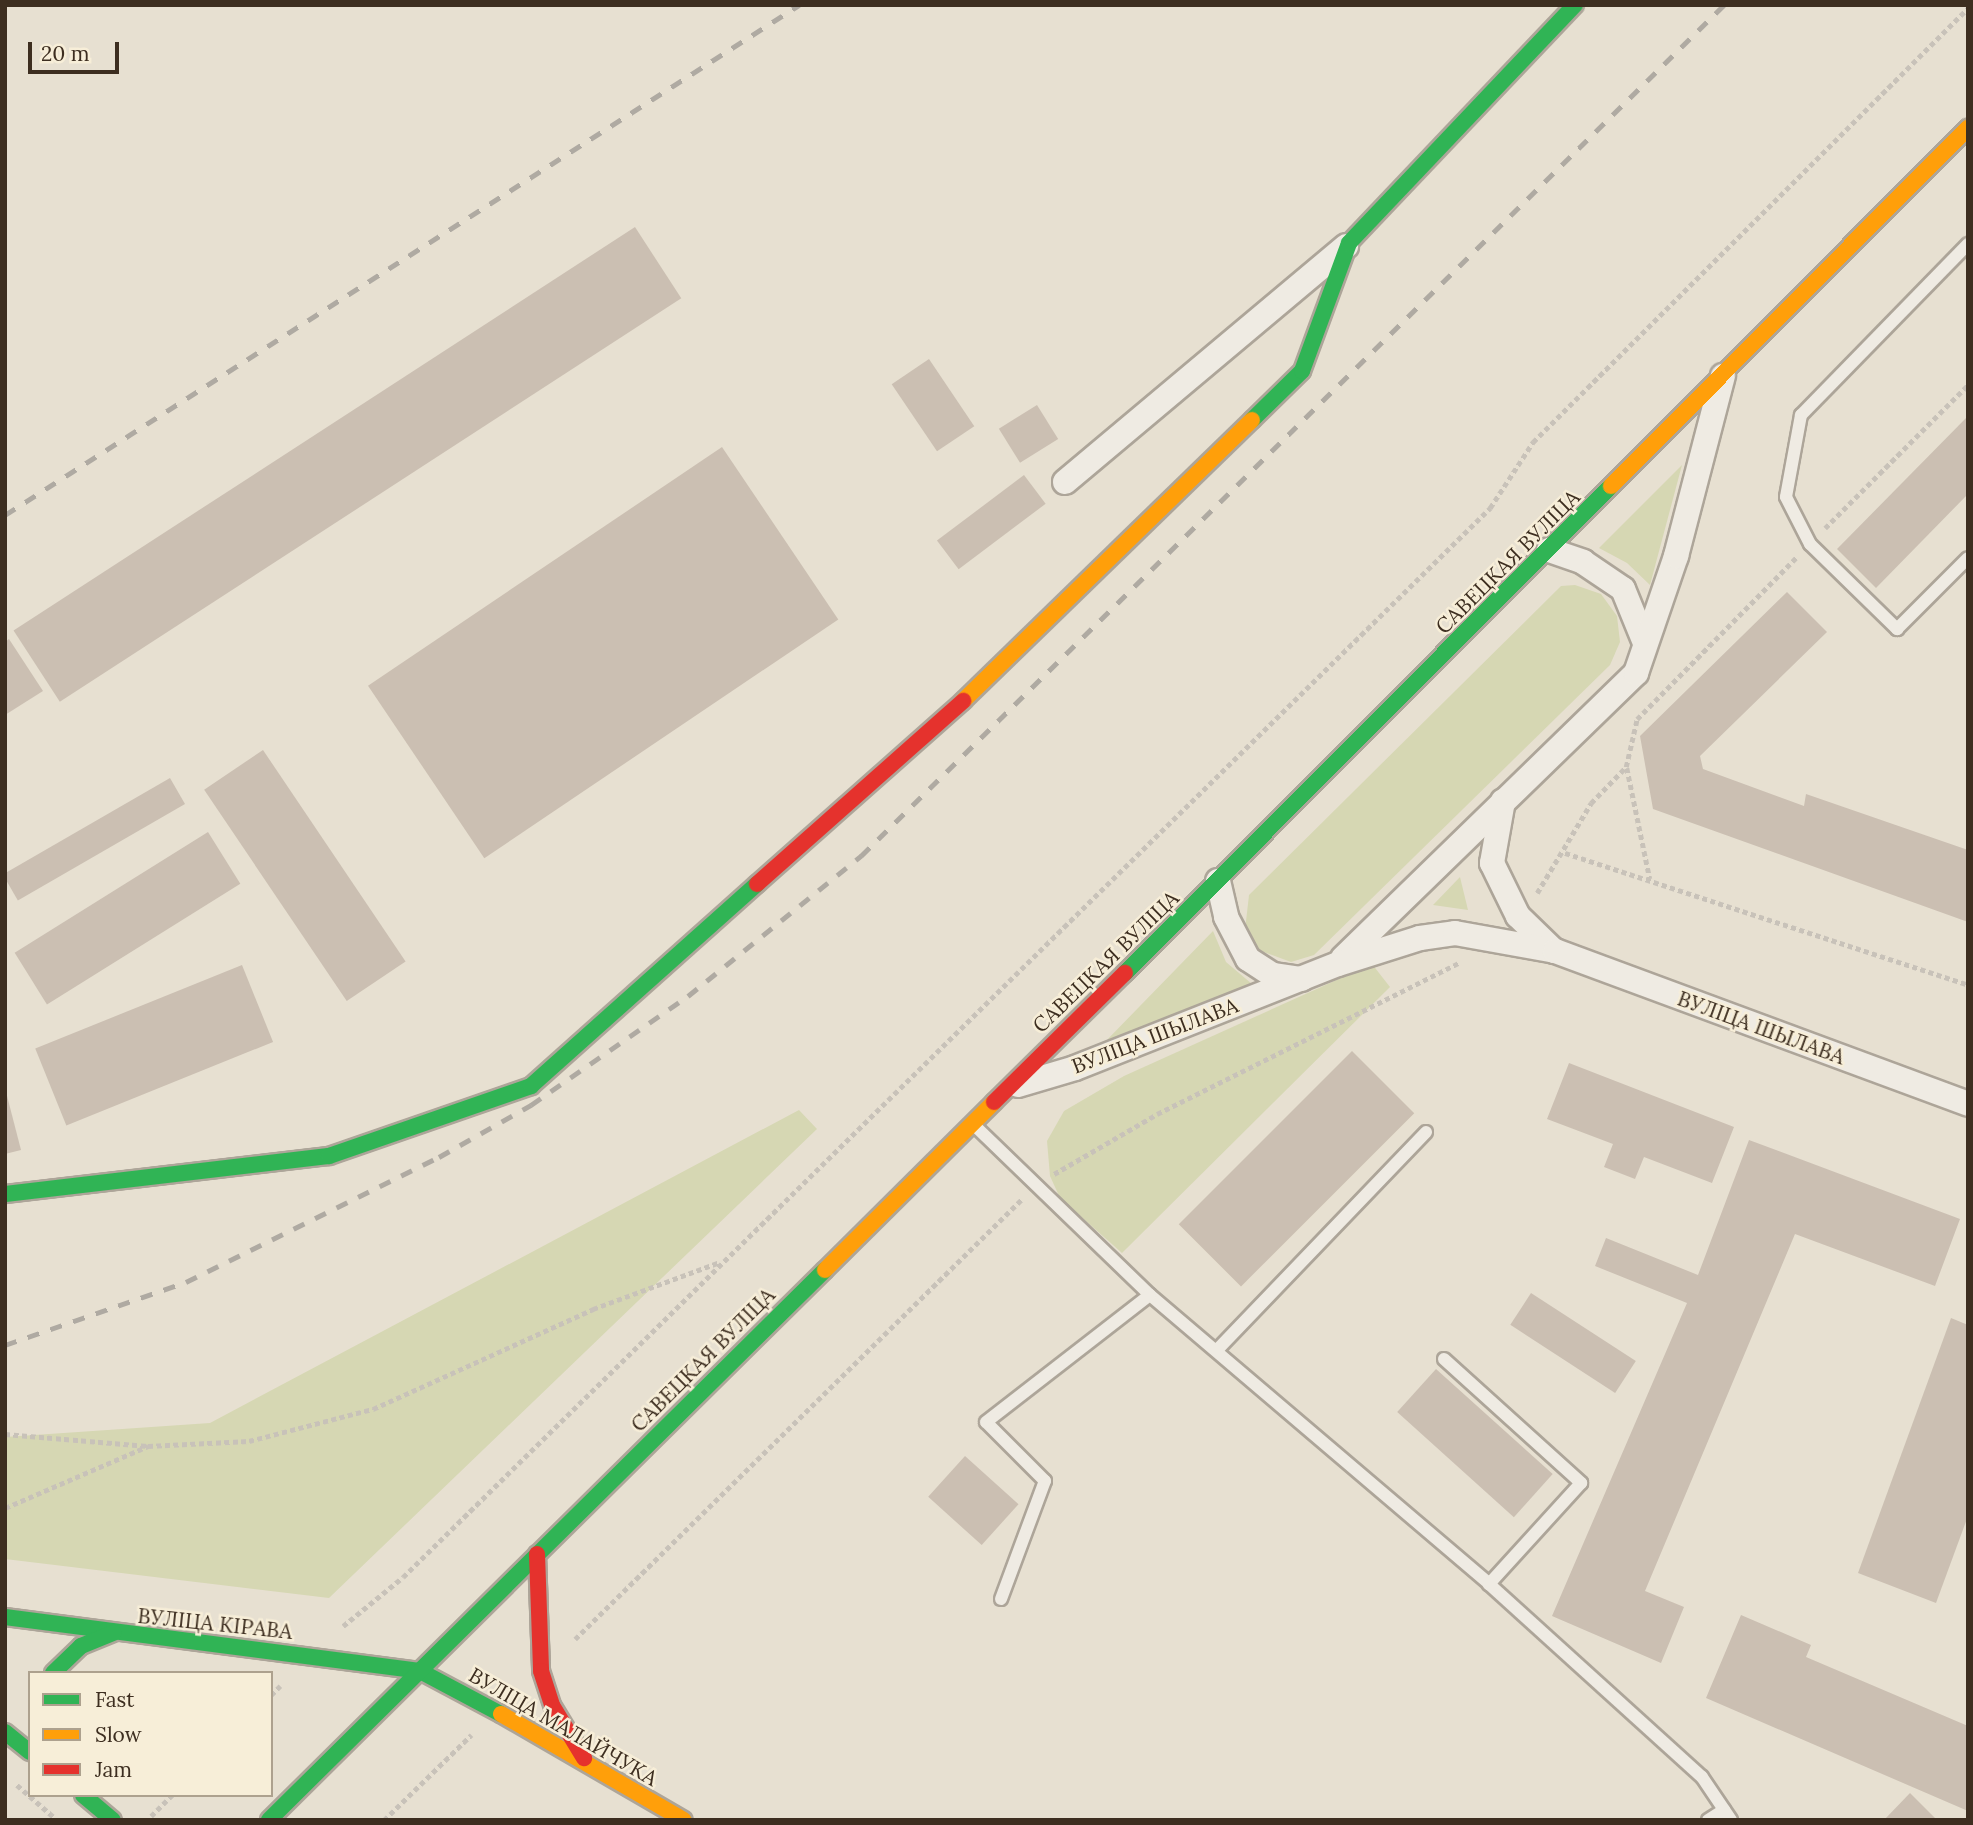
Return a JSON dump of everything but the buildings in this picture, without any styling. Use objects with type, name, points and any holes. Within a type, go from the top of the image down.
[{"type":"main road","points":[[5,1194],[329,1156],[531,1086],[992,675],[1302,371],[1349,243],[1575,5]]},
{"type":"main road","name":"САВЕЦКАЯ ВУЛІЦА","points":[[269,1820],[1218,881],[1968,128]]},
{"type":"main road","points":[[537,1554],[541,1671],[554,1707],[584,1758]]},
{"type":"main road","name":"ВУЛІЦА КІРАВА","points":[[5,1617],[420,1671]]},
{"type":"main road","points":[[55,1671],[81,1646],[113,1633]]},
{"type":"main road","name":"ВУЛІЦА МАЛАЙЧУКА","points":[[420,1671],[584,1758],[684,1820]]},
{"type":"main road","points":[[5,1732],[28,1750]]},
{"type":"main road","points":[[85,1797],[113,1820]]},
{"type":"main road","points":[[647,1799],[653,1820]]},
{"type":"street","points":[[1065,482],[1349,243]]},
{"type":"street","name":"ВУЛІЦА ШЫЛАВА","points":[[1338,964],[1636,673],[1676,556],[1723,376]]},
{"type":"street","points":[[1549,550],[1583,562],[1623,589],[1645,643]]},
{"type":"street","name":"ВУЛІЦА ШЫЛАВА","points":[[1503,801],[1492,863],[1518,916],[1555,951]]},
{"type":"street","points":[[1218,881],[1226,917],[1248,959],[1273,975],[1302,979]]},
{"type":"street","name":"ВУЛІЦА ШЫЛАВА","points":[[1007,1088],[1075,1068],[1338,964],[1455,933],[1555,951],[1968,1104]]},
{"type":"lane","points":[[1968,244],[1801,415],[1786,497],[1810,544],[1897,629],[1968,558]]},
{"type":"lane","points":[[972,1123],[1150,1295],[1489,1584],[1702,1777],[1728,1815],[1708,1820]]},
{"type":"lane","points":[[1217,1350],[1426,1132]]},
{"type":"lane","points":[[1001,1599],[1045,1481],[986,1422],[1150,1295]]},
{"type":"lane","points":[[1444,1359],[1581,1483],[1489,1584]]},
{"type":"path","points":[[333,1635],[403,1577],[1490,508],[1533,442],[1968,8]]},
{"type":"path","points":[[1650,879],[1626,767],[1637,719],[1968,385]]},
{"type":"path","points":[[1529,901],[1565,853],[1591,803],[1626,767]]},
{"type":"path","points":[[1565,853],[1968,985]]},
{"type":"path","points":[[1050,1176],[1157,1114],[1474,956]]},
{"type":"path","points":[[572,1642],[1023,1198]]},
{"type":"path","points":[[5,1434],[148,1446],[249,1441],[373,1409],[593,1309],[722,1261]]},
{"type":"path","points":[[5,1508],[148,1446]]},
{"type":"path","points":[[384,1820],[480,1726]]},
{"type":"path","points":[[5,1775],[28,1795]]},
{"type":"path","points":[[30,1797],[57,1820]]},
{"type":"path","points":[[151,1816],[170,1797]]},
{"type":"green space","points":[[1682,465],[1650,585],[1627,563],[1599,548]]},
{"type":"green space","points":[[1575,585],[1601,594],[1617,616],[1620,642],[1610,665],[1314,955],[1291,962],[1258,950],[1245,930],[1249,895],[1561,586]]},
{"type":"green space","points":[[1460,877],[1468,910],[1433,905]]},
{"type":"green space","points":[[1213,931],[1226,962],[1252,984],[1103,1044]]},
{"type":"green space","points":[[1372,964],[1390,987],[1122,1253],[1060,1198],[1050,1176],[1047,1141],[1064,1111],[1124,1076]]},
{"type":"green space","points":[[799,1110],[817,1129],[329,1598],[5,1559],[5,1437],[210,1423]]},
{"type":"railway","points":[[5,515],[799,5]]},
{"type":"railway","points":[[5,1345],[186,1282],[439,1157],[531,1105],[688,996],[861,856],[1724,5]]},
{"type":"traffic: fast","points":[[1252,420],[1302,371],[1349,243],[1575,5]]},
{"type":"traffic: fast","points":[[1125,973],[1611,486]]},
{"type":"traffic: fast","points":[[5,1194],[329,1156],[531,1086],[757,884]]},
{"type":"traffic: fast","points":[[269,1820],[825,1270]]},
{"type":"traffic: fast","points":[[5,1617],[420,1671],[501,1714]]},
{"type":"traffic: fast","points":[[55,1671],[81,1646],[113,1633]]},
{"type":"traffic: fast","points":[[5,1732],[28,1750]]},
{"type":"traffic: fast","points":[[85,1797],[113,1820]]},
{"type":"traffic: slow","points":[[1611,486],[1968,128]]},
{"type":"traffic: slow","points":[[963,701],[1252,420]]},
{"type":"traffic: slow","points":[[825,1270],[994,1102]]},
{"type":"traffic: slow","points":[[501,1714],[684,1820]]},
{"type":"traffic: jam","points":[[757,884],[963,701]]},
{"type":"traffic: jam","points":[[994,1102],[1125,973]]},
{"type":"traffic: jam","points":[[537,1554],[541,1671],[553,1707],[584,1758]]}]
